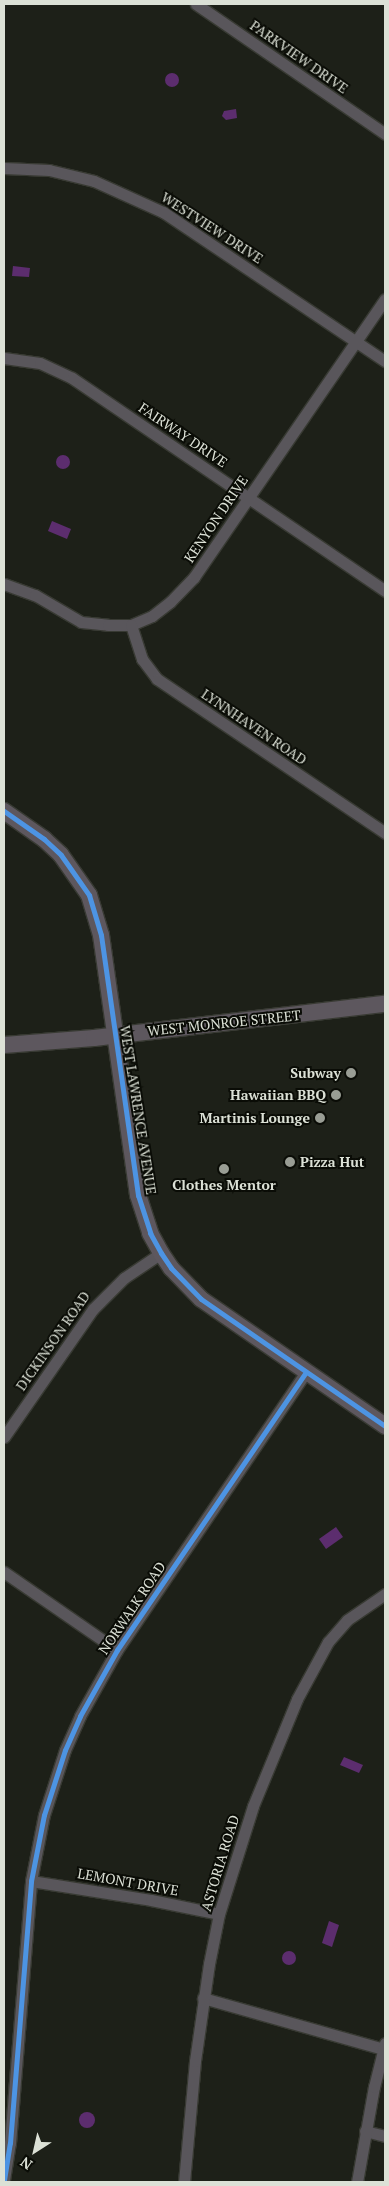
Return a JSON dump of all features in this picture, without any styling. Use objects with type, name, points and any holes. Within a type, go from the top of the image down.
[{"type":"street","name":"PARKVIEW DRIVE","points":[[196,4],[385,134]]},
{"type":"street","name":"WESTVIEW DRIVE","points":[[4,168],[50,170],[94,181],[163,212],[385,361]]},
{"type":"street","name":"KENYON DRIVE","points":[[4,584],[35,595],[81,622],[131,625],[152,616],[184,590],[385,299]]},
{"type":"street","name":"FAIRWAY DRIVE","points":[[4,358],[25,360],[56,369],[385,591]]},
{"type":"street","name":"LYNNHAVEN ROAD","points":[[131,625],[142,660],[157,679],[385,833]]},
{"type":"street","name":"WEST LAWRENCE AVENUE","points":[[4,811],[61,855],[89,895],[101,935],[138,1195],[150,1233],[161,1253],[175,1274],[201,1299],[385,1426]]},
{"type":"street","name":"WEST MONROE STREET","points":[[4,1045],[116,1035],[385,1004]]},
{"type":"street","name":"DICKINSON ROAD","points":[[4,1437],[92,1309],[124,1278],[161,1253]]},
{"type":"street","name":"NORWALK ROAD","points":[[4,2180],[10,2143],[31,1881],[44,1815],[65,1750],[80,1716],[117,1650],[306,1372]]},
{"type":"street","points":[[4,1572],[117,1650]]},
{"type":"street","name":"ASTORIA ROAD","points":[[184,2182],[203,1998],[219,1914],[253,1806],[297,1699],[328,1642],[346,1620],[385,1594]]},
{"type":"street","name":"LEMONT DRIVE","points":[[31,1881],[151,1900],[219,1914]]},
{"type":"street","points":[[203,1998],[384,2046],[365,2131],[357,2182]]},
{"type":"street","points":[[365,2131],[385,2136]]},
{"type":"shaded area","points":[[172,73],[177,75],[179,80],[177,85],[172,87],[167,85],[165,80],[167,75]]},
{"type":"shaded area","points":[[236,109],[237,118],[226,120],[222,116],[224,111]]},
{"type":"shaded area","points":[[13,266],[30,268],[29,277],[12,276]]},
{"type":"shaded area","points":[[60,455],[66,455],[70,462],[66,469],[60,469],[56,465],[56,459]]},
{"type":"shaded area","points":[[52,521],[71,529],[67,539],[48,531]]},
{"type":"shaded area","points":[[336,1527],[343,1537],[326,1549],[319,1539]]},
{"type":"shaded area","points":[[344,1757],[363,1765],[359,1773],[340,1765]]},
{"type":"shaded area","points":[[329,1921],[339,1925],[332,1947],[322,1943]]},
{"type":"shaded area","points":[[286,1951],[292,1951],[296,1958],[292,1965],[286,1965],[282,1961],[282,1955]]},
{"type":"shaded area","points":[[87,2112],[93,2114],[95,2120],[93,2126],[87,2128],[81,2126],[79,2120],[81,2114]]},
{"type":"cycle path","points":[[4,811],[44,839],[61,855],[89,895],[101,935],[138,1195],[150,1233],[161,1253],[171,1268],[201,1299],[385,1426]]},
{"type":"cycle path","points":[[4,2180],[10,2143],[31,1881],[44,1815],[65,1750],[80,1716],[117,1650],[306,1372]]},
{"type":"place","name":"Subway","points":[[351,1073]]},
{"type":"place","name":"Hawaiian BBQ","points":[[336,1095]]},
{"type":"place","name":"Martinis Lounge","points":[[320,1118]]},
{"type":"place","name":"Pizza Hut","points":[[290,1162]]},
{"type":"place","name":"Clothes Mentor","points":[[224,1169]]}]
